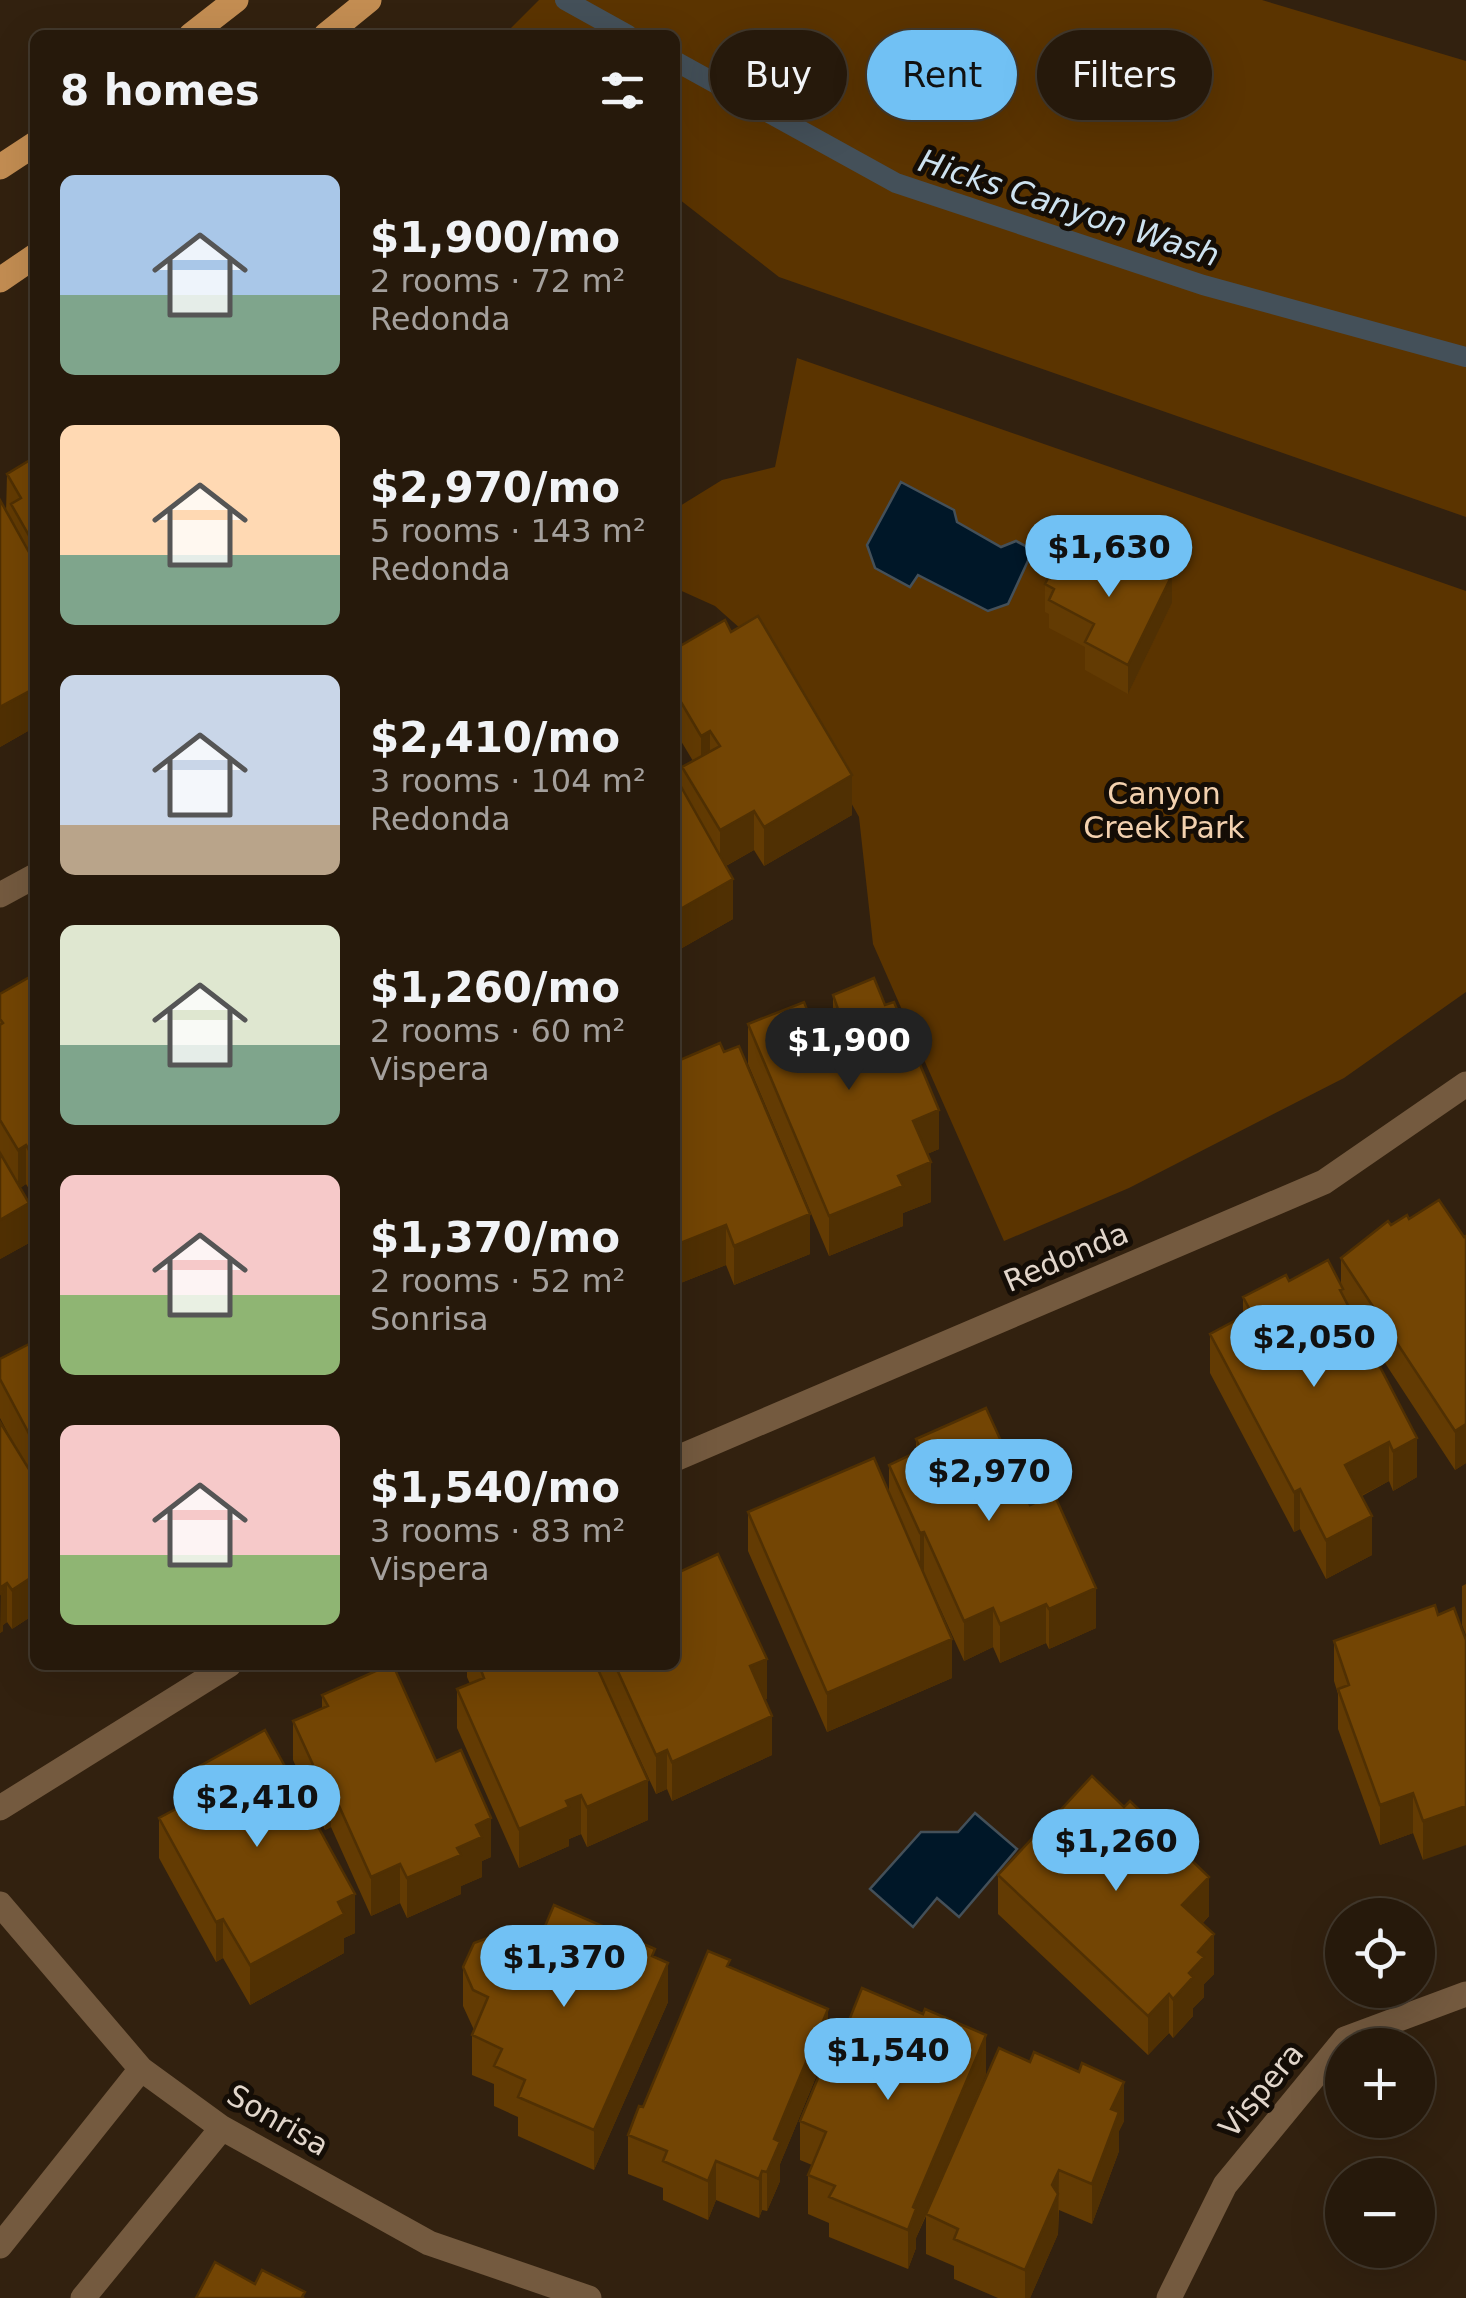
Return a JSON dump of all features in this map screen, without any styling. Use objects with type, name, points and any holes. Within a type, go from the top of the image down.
[{"type":"main road","points":[[197,30],[236,0]]},
{"type":"main road","points":[[332,30],[370,0]]},
{"type":"main road","points":[[0,168],[30,147]]},
{"type":"main road","points":[[0,280],[30,259]]},
{"type":"street","points":[[0,894],[30,879]]},
{"type":"street","name":"Redonda","points":[[680,1457],[1324,1182],[1466,1084]]},
{"type":"street","points":[[0,1808],[221,1670]]},
{"type":"street","name":"Sonrisa","points":[[0,1904],[141,2069],[222,2128],[429,2243],[589,2298]]},
{"type":"street","name":"Vispera","points":[[1169,2298],[1225,2185],[1345,2039],[1466,1994]]},
{"type":"street","points":[[0,2246],[141,2069]]},
{"type":"street","points":[[83,2298],[222,2128]]},
{"type":"green space","points":[[539,0],[1262,0],[1466,61],[1466,517],[779,277],[680,200],[680,30],[509,30]]},
{"type":"green space","name":"Canyon Creek Park","points":[[797,358],[1466,591],[1466,992],[1344,1078],[1129,1188],[1004,1241],[873,944],[859,817],[768,653],[715,606],[680,590],[680,506],[722,480],[775,467]]},
{"type":"water","points":[[901,482],[954,510],[957,522],[1001,547],[1016,541],[1033,550],[1008,604],[988,611],[918,575],[910,587],[875,568],[867,545]]},
{"type":"water","points":[[975,1813],[1017,1849],[959,1917],[937,1898],[913,1927],[870,1889],[921,1832],[958,1832]]},
{"type":"building","points":[[30,460],[30,537],[11,504],[21,498],[7,474]]},
{"type":"building","points":[[0,500],[30,554],[30,691],[0,707]]},
{"type":"building","points":[[1064,548],[1118,577],[1131,554],[1172,575],[1128,665],[1085,642],[1094,624],[1049,600],[1054,589],[1045,584]]},
{"type":"building","points":[[758,616],[852,775],[764,827],[754,811],[720,830],[682,767],[720,746],[710,731],[701,736],[680,700],[680,646],[725,620],[731,632]]},
{"type":"building","points":[[680,785],[733,879],[680,909]]},
{"type":"building","points":[[30,977],[30,1152],[26,1145],[18,1150],[0,1120],[0,994]]},
{"type":"building","points":[[874,978],[885,1005],[894,1002],[939,1110],[913,1121],[931,1162],[898,1176],[903,1186],[829,1216],[748,1024],[804,1002],[812,1022],[839,1012],[833,995]]},
{"type":"building","points":[[720,1043],[724,1052],[739,1046],[810,1214],[734,1246],[726,1225],[680,1243],[680,1060]]},
{"type":"building","points":[[0,1153],[29,1203],[0,1220]]},
{"type":"building","points":[[1439,1200],[1466,1236],[1466,1424],[1455,1431],[1341,1258],[1388,1221],[1391,1225],[1407,1215],[1409,1219]]},
{"type":"building","points":[[1328,1260],[1417,1438],[1393,1451],[1389,1442],[1345,1465],[1372,1516],[1326,1540],[1300,1489],[1294,1492],[1210,1334],[1251,1312],[1243,1297],[1286,1275],[1289,1281]]},
{"type":"building","points":[[30,1344],[30,1436],[0,1379],[0,1359]]},
{"type":"building","points":[[986,1408],[1030,1505],[1054,1494],[1096,1588],[1049,1609],[1046,1604],[1000,1624],[993,1608],[964,1621],[889,1465],[921,1450],[916,1439]]},
{"type":"building","points":[[0,1422],[30,1471],[30,1578],[12,1590],[7,1583],[0,1594]]},
{"type":"building","points":[[874,1458],[952,1639],[827,1693],[748,1512]]},
{"type":"building","points":[[718,1554],[767,1659],[750,1666],[772,1716],[672,1762],[667,1750],[656,1755],[617,1670],[680,1670],[680,1572]]},
{"type":"building","points":[[1435,1605],[1438,1615],[1454,1608],[1466,1640],[1466,1806],[1423,1821],[1413,1793],[1380,1805],[1338,1689],[1349,1685],[1334,1641]]},
{"type":"building","points":[[378,1670],[395,1670],[436,1761],[461,1750],[491,1818],[476,1825],[482,1837],[457,1848],[461,1855],[407,1878],[400,1864],[371,1877],[331,1788],[325,1791],[293,1721],[328,1706],[322,1695]]},
{"type":"building","points":[[481,1670],[598,1670],[648,1780],[587,1807],[581,1795],[566,1801],[569,1807],[519,1829],[457,1689],[484,1678]]},
{"type":"building","points":[[265,1730],[355,1894],[338,1902],[344,1914],[250,1965],[223,1919],[216,1922],[159,1818],[202,1795],[189,1772]]},
{"type":"building","points":[[1092,1776],[1124,1807],[1130,1801],[1209,1877],[1182,1905],[1214,1934],[1198,1952],[1204,1957],[1189,1973],[1193,1977],[1173,1999],[1169,1994],[1148,2016],[998,1875],[1040,1830],[1045,1834],[1060,1817],[1057,1814]]},
{"type":"building","points":[[554,1905],[655,1949],[652,1956],[668,1963],[594,2130],[518,2097],[525,2080],[494,2066],[502,2049],[472,2035],[488,1997],[473,1990],[463,1967],[474,1943],[498,1934],[535,1950]]},
{"type":"building","points":[[708,1951],[730,1960],[727,1966],[828,2009],[774,2139],[780,2142],[767,2172],[762,2171],[759,2179],[716,2161],[708,2181],[663,2161],[667,2151],[628,2135]]},
{"type":"building","points":[[862,1988],[986,2035],[913,2207],[916,2209],[908,2230],[829,2197],[835,2186],[808,2175],[826,2132],[800,2121],[842,2021],[848,2023]]},
{"type":"building","points":[[999,2048],[1030,2062],[1034,2052],[1079,2072],[1082,2063],[1124,2082],[1111,2109],[1119,2112],[1092,2184],[1059,2170],[1052,2185],[1058,2194],[1025,2270],[954,2239],[958,2229],[926,2214]]},
{"type":"building","points":[[215,2262],[255,2284],[262,2270],[305,2292],[304,2298],[196,2298]]},
{"type":"waterway","name":"Hicks Canyon Wash","points":[[565,0],[619,30]]},
{"type":"waterway","name":"Hicks Canyon Wash","points":[[680,64],[896,183],[1203,285],[1466,357]]}]
